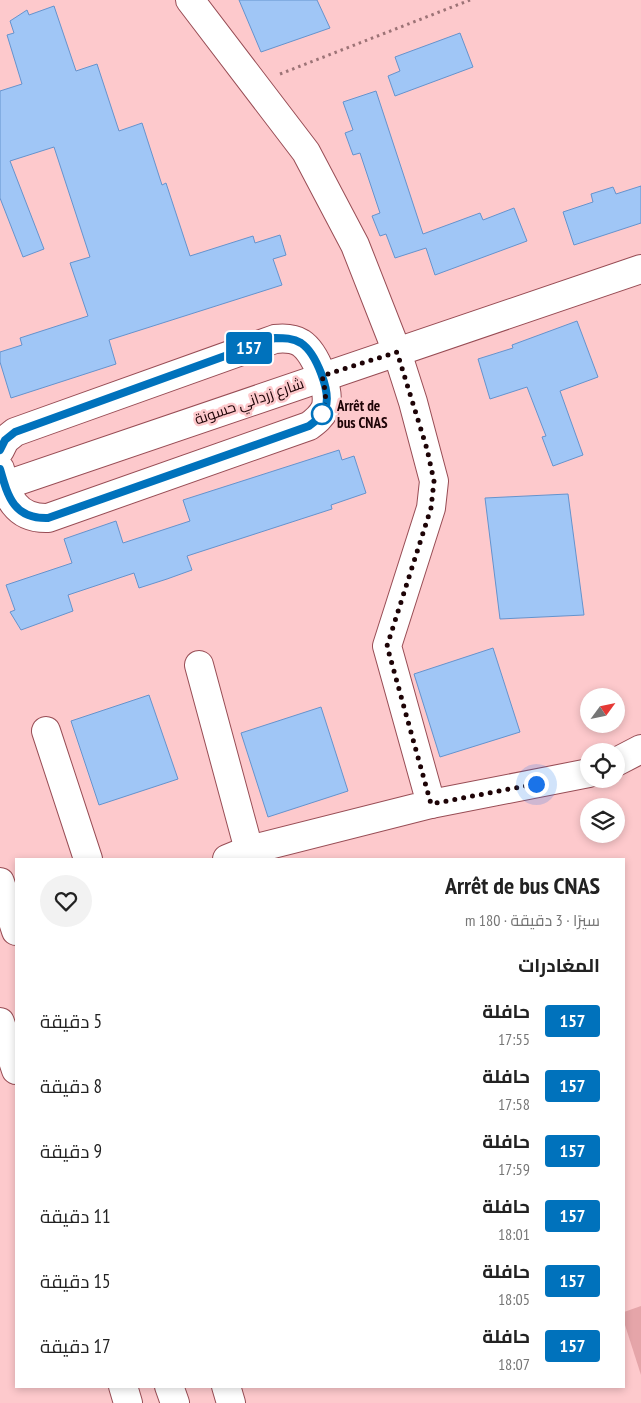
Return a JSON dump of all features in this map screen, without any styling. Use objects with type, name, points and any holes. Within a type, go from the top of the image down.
[{"type":"main road","points":[[190,0],[306,152],[355,245],[397,352],[427,449],[434,481],[431,508],[387,646],[431,804]]},
{"type":"main road","name":"شارع زرداني حسونة","points":[[2,480],[397,352],[641,269]]},
{"type":"main road","points":[[0,450],[5,440],[15,432],[275,338],[287,338],[300,342],[309,350],[322,376],[327,396],[326,408],[320,418],[309,426],[48,518],[25,515],[16,507],[2,480]]},
{"type":"main road","points":[[199,665],[238,854],[431,804],[580,776]]},
{"type":"main road","points":[[46,731],[88,858]]},
{"type":"main road","points":[[625,757],[641,749]]},
{"type":"main road","points":[[0,882],[15,927]]},
{"type":"main road","points":[[0,1022],[15,1067]]},
{"type":"main road","points":[[123,1388],[128,1403]]},
{"type":"main road","points":[[170,1388],[175,1403]]},
{"type":"main road","points":[[227,1388],[231,1403]]},
{"type":"path","points":[[253,84],[470,0]]},
{"type":"shaded area","points":[[641,1306],[641,1375],[625,1325],[625,1312]]},
{"type":"building","points":[[239,0],[317,0],[330,28],[261,52]]},
{"type":"building","points":[[54,6],[76,71],[97,64],[119,131],[142,123],[162,185],[166,183],[190,256],[253,236],[255,243],[280,235],[286,255],[273,259],[282,285],[109,340],[116,364],[11,398],[0,362],[0,352],[22,345],[20,338],[88,316],[70,263],[90,257],[54,147],[10,161],[44,249],[23,257],[0,198],[0,91],[22,84],[7,35],[14,33],[10,21],[27,10],[29,15]]},
{"type":"building","points":[[460,33],[473,67],[395,96],[388,76],[400,71],[395,57]]},
{"type":"building","points":[[376,91],[423,234],[480,213],[483,220],[514,208],[527,241],[435,275],[426,248],[395,258],[386,234],[380,236],[372,216],[380,213],[360,153],[353,155],[345,133],[353,130],[343,102]]},
{"type":"building","points":[[641,186],[641,223],[574,245],[563,212],[593,202],[591,194],[613,187],[616,194]]},
{"type":"building","points":[[577,321],[598,377],[560,391],[583,455],[553,466],[542,437],[546,436],[527,387],[490,399],[478,359],[513,348],[512,345]]},
{"type":"building","points":[[339,450],[342,460],[354,456],[366,493],[331,505],[332,509],[187,556],[192,570],[167,579],[139,588],[134,573],[68,595],[73,611],[21,630],[10,612],[15,610],[6,585],[72,563],[64,539],[116,521],[123,543],[190,521],[183,500]]},
{"type":"building","points":[[568,494],[584,615],[500,619],[485,498]]},
{"type":"building","points":[[493,648],[520,732],[440,757],[414,674]]},
{"type":"building","points":[[149,695],[178,779],[99,805],[71,721]]},
{"type":"building","points":[[321,707],[348,791],[268,817],[241,733]]},
{"type":"bus line","name":"157","points":[[0,450],[5,440],[15,432],[275,338],[287,338],[300,342],[309,350],[322,376],[327,396],[326,408],[320,418],[309,426],[48,518],[25,515],[16,507],[5,485],[0,469]]},
{"type":"place","name":"Arrêt de bus CNAS","points":[[322,414]]},
{"type":"route","points":[[322,414],[320,418],[326,408],[327,396],[322,376],[397,352],[427,449],[434,481],[431,508],[387,646],[431,804],[536,784]]}]
